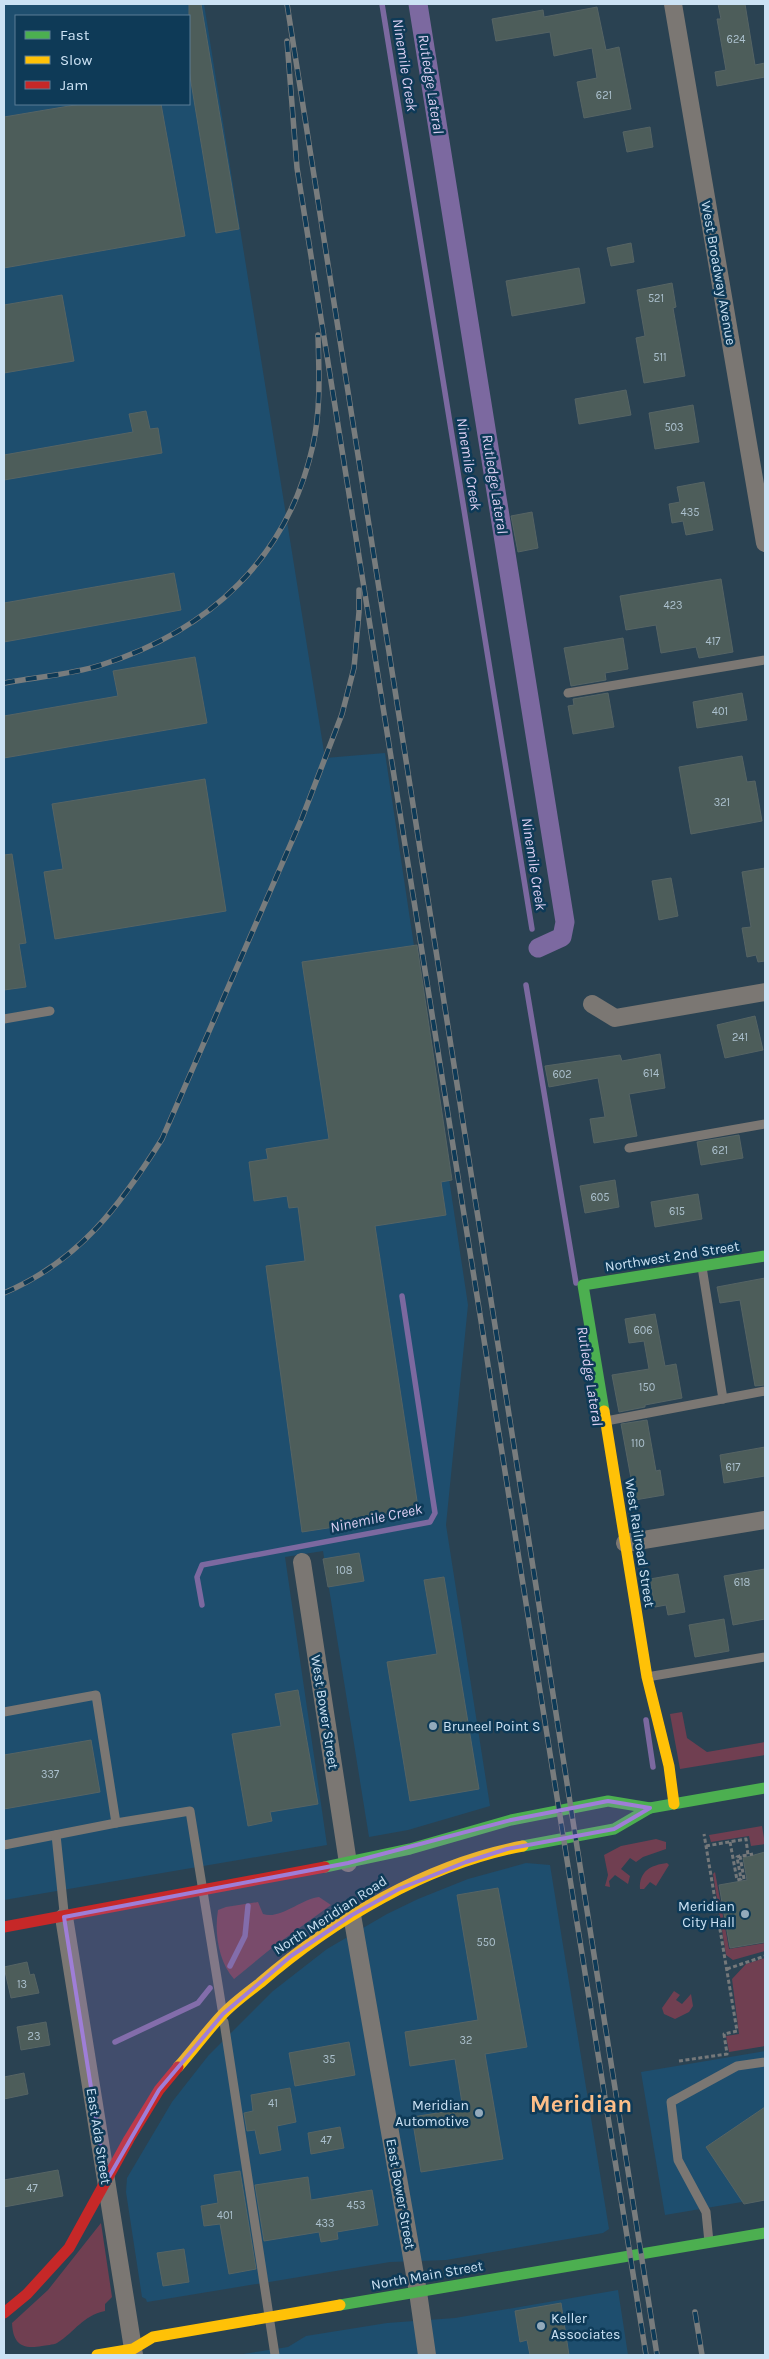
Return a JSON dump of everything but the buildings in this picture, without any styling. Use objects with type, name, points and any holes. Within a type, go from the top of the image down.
[{"type":"main road","name":"Northwest 2nd Street","points":[[583,1285],[765,1256]]},
{"type":"main road","name":"West Railroad Street","points":[[583,1285],[647,1677],[669,1766],[674,1804]]},
{"type":"main road","name":"North Meridian Road","points":[[4,1927],[348,1863],[410,1849],[511,1820],[608,1802],[650,1808],[765,1788]]},
{"type":"main road","name":"North Meridian Road","points":[[4,2313],[27,2294],[68,2248],[128,2139],[159,2090],[223,2014],[291,1956],[352,1916],[399,1889],[466,1862],[507,1849],[614,1829],[650,1808]]},
{"type":"main road","name":"North Main Street","points":[[97,2355],[134,2352],[153,2337],[765,2232]]},
{"type":"street","name":"West Broadway Avenue","points":[[673,4],[765,543]]},
{"type":"street","points":[[592,1004],[615,1018],[765,992]]},
{"type":"street","points":[[625,1543],[765,1520]]},
{"type":"street","name":"West Bower Street","points":[[302,1562],[348,1863]]},
{"type":"street","name":"East Bower Street","points":[[352,1916],[418,2292],[427,2355]]},
{"type":"street","name":"East Ada Street","points":[[64,1917],[134,2352]]},
{"type":"lane","points":[[568,693],[765,660]]},
{"type":"lane","points":[[4,1018],[50,1011]]},
{"type":"lane","points":[[629,1148],[765,1124]]},
{"type":"lane","points":[[702,1266],[722,1399]]},
{"type":"lane","points":[[605,1421],[765,1391]]},
{"type":"lane","points":[[647,1677],[765,1657]]},
{"type":"lane","points":[[4,1712],[96,1695],[116,1823]]},
{"type":"lane","points":[[4,1845],[116,1823],[190,1811],[276,2355]]},
{"type":"lane","points":[[56,1835],[64,1917]]},
{"type":"lane","points":[[709,2242],[706,2212],[678,2160],[671,2102],[737,2066],[765,2062]]},
{"type":"path","points":[[679,2061],[727,2054],[724,2034],[737,2031],[704,1834]]},
{"type":"path","points":[[706,1846],[746,1839],[748,1855]]},
{"type":"path","points":[[730,1842],[736,1880],[741,1879],[737,1857],[753,1854]]},
{"type":"path","points":[[740,1856],[744,1880]]},
{"type":"path","points":[[727,1969],[765,1956]]},
{"type":"highlighted area","points":[[608,1801],[650,1808],[614,1829],[507,1849],[466,1862],[399,1889],[352,1915],[291,1956],[223,2014],[159,2090],[106,2182],[64,1917],[348,1863],[511,1820]]},
{"type":"shaded area","points":[[4,4],[204,4],[325,758],[385,753],[468,1305],[446,1525],[490,1806],[408,1830],[369,1837],[323,1551],[285,1557],[327,1845],[4,1900]]},
{"type":"shaded area","points":[[682,1712],[687,1738],[707,1752],[765,1742],[765,1755],[680,1769],[670,1714]]},
{"type":"shaded area","points":[[762,1826],[765,1844],[751,1846],[749,1836],[711,1842],[709,1835]]},
{"type":"shaded area","points":[[656,1839],[666,1842],[666,1849],[643,1857],[636,1862],[630,1858],[621,1869],[630,1876],[628,1884],[615,1875],[609,1881],[610,1887],[605,1886],[608,1875],[604,1855],[621,1846]]},
{"type":"shaded area","points":[[526,1863],[550,1865],[609,2229],[603,2233],[446,2260],[390,2262],[147,2302],[142,2297],[126,2192],[127,2178],[172,2102],[208,2056],[273,1991],[327,1949],[387,1914],[418,1899],[468,1879]]},
{"type":"shaded area","points":[[667,1863],[669,1865],[656,1886],[650,1882],[644,1889],[640,1889],[640,1883],[647,1870],[656,1865]]},
{"type":"shaded area","points":[[715,1872],[729,1949],[765,1943],[765,1951],[733,1960],[726,1955],[713,1874]]},
{"type":"shaded area","points":[[319,1897],[331,1905],[273,1947],[234,1979],[221,1956],[217,1938],[218,1910],[258,1902],[263,1914],[270,1915],[283,1912],[305,1901]]},
{"type":"shaded area","points":[[765,1958],[765,2046],[729,2052],[726,2036],[739,2034],[732,1979],[746,1964]]},
{"type":"shaded area","points":[[674,1991],[680,1995],[676,2000],[682,2004],[691,1994],[693,2006],[689,2012],[675,2019],[664,2014],[662,2008]]},
{"type":"shaded area","points":[[765,2051],[765,2198],[665,2215],[641,2072]]},
{"type":"shaded area","points":[[101,2223],[112,2297],[105,2304],[105,2311],[90,2316],[55,2344],[29,2347],[20,2344],[14,2336],[12,2323],[48,2290]]},
{"type":"shaded area","points":[[618,2290],[628,2355],[237,2355],[288,2347],[306,2336],[387,2323],[455,2318]]},
{"type":"waterway","name":"Ninemile Creek","points":[[382,4],[532,929]]},
{"type":"waterway","name":"Rutledge Lateral","points":[[418,4],[565,922],[562,937],[538,948]]},
{"type":"waterway","name":"Rutledge Lateral","points":[[526,985],[576,1283]]},
{"type":"waterway","name":"Ninemile Creek","points":[[202,1605],[197,1577],[202,1565],[430,1522],[435,1513],[402,1296]]},
{"type":"waterway","name":"Rutledge Lateral","points":[[646,1720],[653,1767]]},
{"type":"waterway","name":"Ninemile Creek","points":[[230,1966],[245,1936],[248,1906]]},
{"type":"waterway","name":"Ninemile Creek","points":[[115,2042],[198,2003],[210,1988]]},
{"type":"railway","points":[[287,4],[657,2355]]},
{"type":"railway","points":[[287,41],[297,168],[646,2355]]},
{"type":"railway","points":[[4,683],[65,674],[101,665],[140,650],[176,632],[209,610],[238,585],[263,555],[285,522],[301,486],[316,431],[319,390],[318,335]]},
{"type":"railway","points":[[4,1293],[31,1280],[76,1248],[113,1209],[162,1139],[302,818],[342,714],[354,668],[359,590]]},
{"type":"railway","points":[[695,2312],[702,2355]]},
{"type":"traffic: fast","points":[[604,1411],[583,1285],[765,1256]]},
{"type":"traffic: fast","points":[[325,1867],[410,1849],[511,1820],[608,1801],[650,1808],[765,1788]]},
{"type":"traffic: fast","points":[[523,1846],[614,1829],[650,1808]]},
{"type":"traffic: fast","points":[[340,2305],[765,2233]]},
{"type":"traffic: slow","points":[[604,1411],[647,1677],[669,1766],[674,1804]]},
{"type":"traffic: slow","points":[[178,2067],[216,2021],[235,2002],[288,1960],[350,1917],[383,1898],[452,1866],[487,1854],[523,1846]]},
{"type":"traffic: slow","points":[[97,2355],[133,2349],[153,2337],[340,2305]]},
{"type":"traffic: jam","points":[[4,1927],[325,1867]]},
{"type":"traffic: jam","points":[[4,2313],[27,2294],[69,2248],[129,2139],[159,2090],[178,2067]]},
{"type":"place","name":"Bruneel Point S","points":[[433,1726]]},
{"type":"place","name":"Meridian City Hall","points":[[745,1914]]},
{"type":"place","name":"Meridian Automotive","points":[[479,2113]]},
{"type":"place","name":"Keller Associates","points":[[541,2326]]},
{"type":"district","name":"Meridian","points":[[581,2104]]}]
